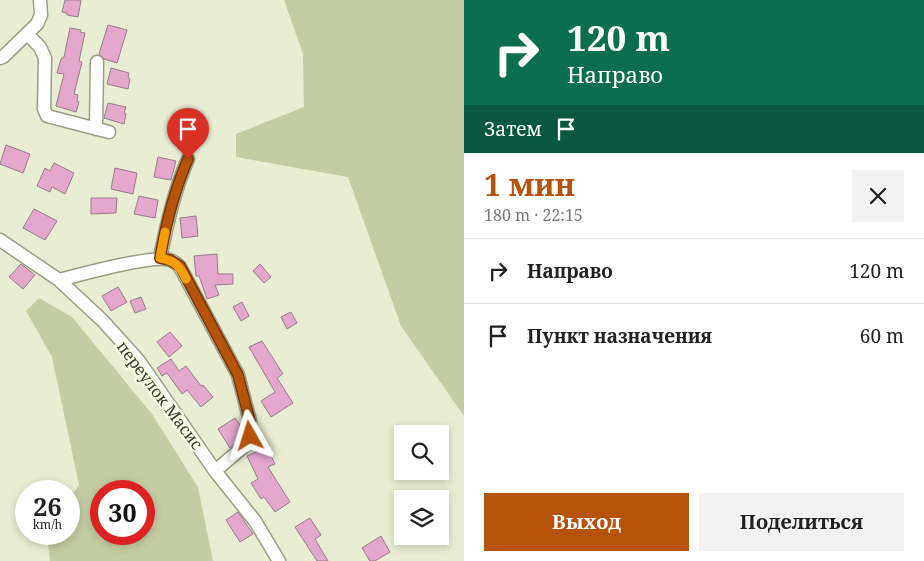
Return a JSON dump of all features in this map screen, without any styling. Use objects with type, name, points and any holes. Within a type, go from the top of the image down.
[{"type":"street","points":[[0,58],[38,24],[41,15],[40,0]]},
{"type":"street","points":[[27,34],[40,47],[45,58],[44,109],[47,116],[110,132]]},
{"type":"street","points":[[96,129],[98,62]]},
{"type":"street","points":[[160,258],[170,209],[188,159]]},
{"type":"street","name":"переулок Масис","points":[[0,240],[59,280],[139,361],[215,471],[256,521],[280,561]]},
{"type":"street","points":[[59,280],[129,263],[160,258],[170,260],[180,266],[238,375],[250,421],[250,436],[242,448],[215,471]]},
{"type":"green space","points":[[284,0],[464,0],[464,416],[401,326],[348,177],[236,157],[236,134],[304,107],[303,54]]},
{"type":"green space","points":[[39,298],[72,317],[152,414],[198,487],[213,561],[50,561],[48,545],[80,545],[80,480],[78,480],[52,357],[26,311]]},
{"type":"building","points":[[65,0],[81,0],[78,17],[62,12]]},
{"type":"building","points":[[108,25],[127,30],[117,63],[104,59],[99,54]]},
{"type":"building","points":[[70,28],[81,30],[80,32],[85,33],[79,61],[82,62],[74,94],[78,95],[77,101],[79,102],[76,112],[56,106],[64,74],[57,73],[61,59],[64,57]]},
{"type":"building","points":[[111,68],[129,73],[128,89],[107,84]]},
{"type":"building","points":[[108,103],[126,107],[124,124],[104,118]]},
{"type":"building","points":[[6,145],[30,154],[23,173],[0,164]]},
{"type":"building","points":[[158,157],[176,161],[171,180],[154,177]]},
{"type":"building","points":[[54,163],[74,173],[65,194],[52,187],[50,192],[37,186],[45,168],[50,171]]},
{"type":"building","points":[[115,168],[137,173],[133,194],[111,189]]},
{"type":"building","points":[[139,196],[158,200],[155,218],[134,214]]},
{"type":"building","points":[[91,198],[117,198],[116,213],[91,214]]},
{"type":"building","points":[[34,209],[57,221],[45,240],[23,228]]},
{"type":"building","points":[[196,216],[198,236],[182,238],[180,218]]},
{"type":"building","points":[[217,254],[218,274],[233,274],[233,284],[215,285],[219,295],[207,299],[199,276],[196,276],[194,256]]},
{"type":"building","points":[[21,264],[35,275],[23,289],[9,277]]},
{"type":"building","points":[[260,264],[271,277],[264,283],[253,271]]},
{"type":"building","points":[[118,287],[127,302],[111,311],[102,296]]},
{"type":"building","points":[[141,297],[146,309],[135,313],[130,301]]},
{"type":"building","points":[[242,302],[249,316],[241,321],[233,307]]},
{"type":"building","points":[[291,312],[297,323],[287,329],[281,317]]},
{"type":"building","points":[[170,332],[182,346],[169,357],[157,342]]},
{"type":"building","points":[[262,341],[283,374],[277,378],[293,403],[271,417],[261,401],[275,392],[249,347]]},
{"type":"building","points":[[171,359],[179,371],[186,366],[201,386],[203,385],[213,397],[201,407],[187,390],[182,394],[167,373],[162,376],[157,368]]},
{"type":"building","points":[[235,418],[242,428],[242,434],[230,448],[218,429]]},
{"type":"building","points":[[267,447],[275,464],[268,467],[290,502],[275,512],[264,497],[261,499],[251,483],[258,479],[247,456]]},
{"type":"building","points":[[238,512],[253,534],[240,542],[226,520]]},
{"type":"building","points":[[310,518],[321,535],[315,539],[328,561],[317,561],[295,527]]},
{"type":"building","points":[[381,536],[390,552],[375,561],[370,561],[362,548]]},
{"type":"slow traffic","points":[[165,232],[160,258],[170,260],[180,266],[186,279]]},
{"type":"route","points":[[188,159],[178,183],[168,218],[160,258],[170,260],[180,266],[238,375],[250,421],[250,436]]}]
